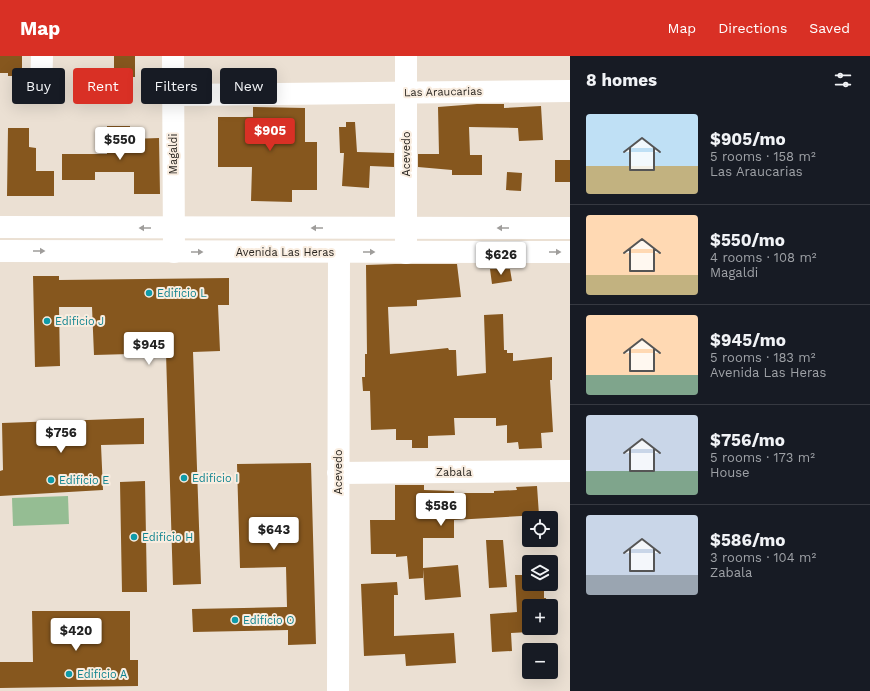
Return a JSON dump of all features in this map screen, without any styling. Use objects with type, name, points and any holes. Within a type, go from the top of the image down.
[{"type":"street","points":[[42,56],[42,68]]},
{"type":"street","name":"Magaldi","points":[[173,56],[173,68]]},
{"type":"street","name":"Acevedo","points":[[406,56],[406,252]]},
{"type":"street","name":"Las Araucarias","points":[[212,94],[570,91]]},
{"type":"street","name":"Magaldi","points":[[173,104],[174,252]]},
{"type":"street","points":[[0,227],[570,228]]},
{"type":"street","name":"Avenida Las Heras","points":[[0,251],[570,252]]},
{"type":"street","name":"Acevedo","points":[[338,691],[339,252]]},
{"type":"street","name":"Zabala","points":[[338,473],[570,471]]},
{"type":"green space","points":[[68,496],[69,524],[13,526],[12,498]]},
{"type":"building","points":[[0,56],[22,56],[22,68],[12,68],[12,76],[8,76],[8,73],[0,73]]},
{"type":"building","points":[[114,56],[135,56],[135,77],[133,77],[133,68],[114,68]]},
{"type":"building","points":[[477,104],[504,104],[504,108],[541,106],[543,140],[519,141],[518,128],[469,127],[470,155],[482,155],[482,175],[452,175],[452,170],[418,167],[418,154],[439,154],[438,107]]},
{"type":"building","points":[[253,107],[305,108],[305,142],[317,142],[317,190],[292,190],[292,202],[251,201],[252,167],[218,167],[218,117],[253,117]]},
{"type":"building","points":[[346,122],[355,122],[357,152],[394,153],[394,167],[370,166],[369,188],[342,186],[344,153],[340,153],[339,127],[346,127]]},
{"type":"building","points":[[107,126],[130,126],[130,139],[159,138],[160,194],[134,194],[134,172],[95,172],[95,180],[62,180],[62,154],[107,154]]},
{"type":"building","points":[[8,128],[29,128],[29,147],[36,148],[36,171],[54,171],[54,196],[7,196]]},
{"type":"building","points":[[555,160],[570,160],[570,182],[555,182]]},
{"type":"building","points":[[507,172],[522,173],[521,191],[506,190]]},
{"type":"building","points":[[457,264],[461,297],[417,300],[417,306],[388,307],[390,354],[448,348],[449,350],[456,350],[457,376],[486,373],[484,315],[503,314],[504,350],[507,350],[507,353],[513,353],[513,361],[552,357],[552,380],[550,380],[553,432],[541,433],[542,448],[519,449],[518,442],[507,443],[507,425],[496,426],[496,418],[454,418],[455,435],[428,436],[428,448],[412,448],[412,440],[396,440],[396,429],[371,430],[370,391],[363,391],[362,377],[365,377],[365,354],[367,354],[366,265]]},
{"type":"building","points":[[490,269],[510,269],[512,281],[492,284]]},
{"type":"building","points":[[33,276],[59,276],[59,280],[229,278],[229,305],[218,305],[220,351],[193,352],[201,584],[173,585],[166,353],[94,355],[92,307],[59,307],[60,366],[35,367]]},
{"type":"building","points":[[144,418],[144,444],[101,445],[103,490],[0,496],[0,471],[3,470],[2,423]]},
{"type":"building","points":[[311,463],[316,644],[288,645],[288,630],[193,632],[192,609],[287,607],[286,567],[240,568],[237,464]]},
{"type":"building","name":"Edificio H","points":[[145,481],[147,592],[122,592],[120,482]]},
{"type":"building","points":[[395,485],[424,485],[424,490],[454,491],[454,493],[494,493],[494,491],[517,490],[516,487],[537,486],[539,511],[522,511],[522,516],[454,520],[454,538],[423,538],[423,568],[458,565],[461,597],[425,600],[423,569],[423,578],[409,579],[407,556],[396,557],[396,554],[371,554],[370,520],[395,520]]},
{"type":"building","points":[[486,540],[503,540],[507,587],[489,588]]},
{"type":"building","points":[[515,575],[522,575],[522,591],[544,591],[544,598],[546,599],[522,599],[522,632],[511,633],[512,651],[492,652],[490,614],[517,612]]},
{"type":"building","points":[[397,582],[398,595],[394,595],[394,636],[454,633],[456,663],[406,666],[405,654],[364,656],[361,584]]},
{"type":"building","points":[[32,611],[130,611],[130,660],[138,660],[138,686],[0,688],[0,662],[33,662]]},
{"type":"place","name":"Edificio L","points":[[149,293]]},
{"type":"place","name":"Edificio J","points":[[47,321]]},
{"type":"place","name":"Edificio I","points":[[184,478]]},
{"type":"place","name":"Edificio E","points":[[51,480]]},
{"type":"place","name":"Edificio H","points":[[134,537]]},
{"type":"place","name":"Edificio O","points":[[235,620]]},
{"type":"place","name":"Edificio A","points":[[69,674]]}]
